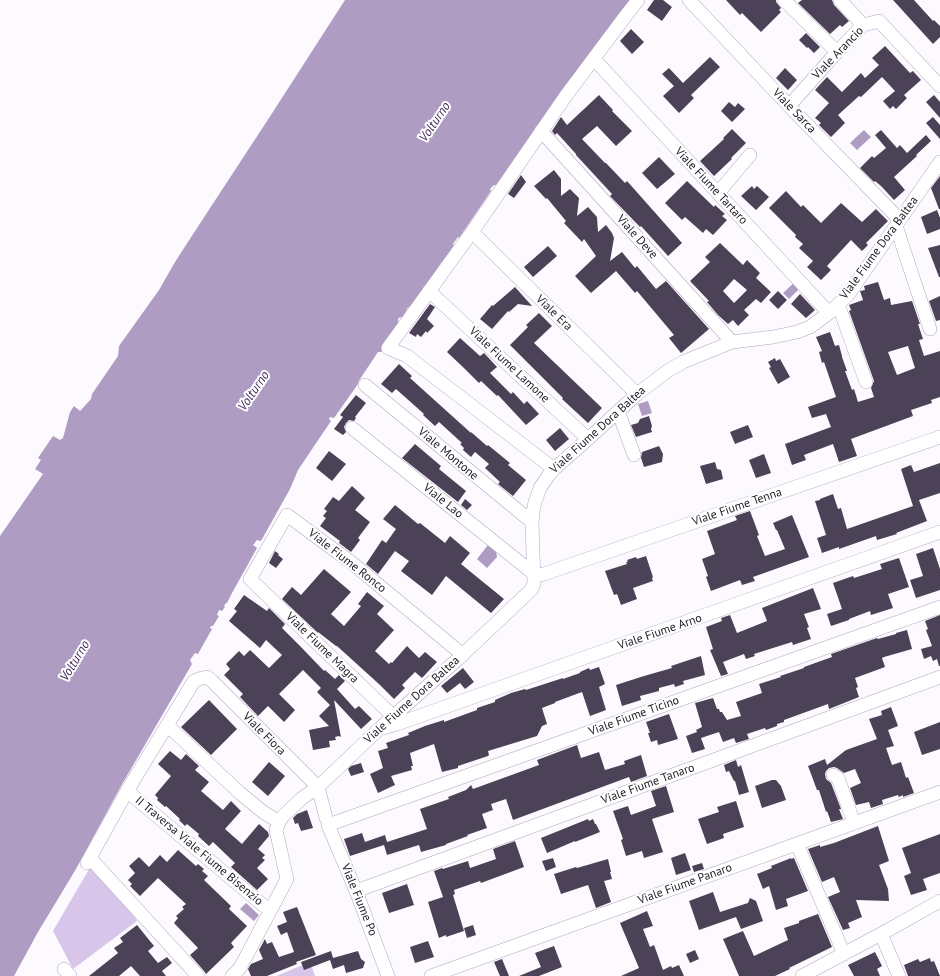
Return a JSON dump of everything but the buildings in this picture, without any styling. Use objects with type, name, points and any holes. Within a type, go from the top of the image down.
[{"type":"street","points":[[554,468],[407,356],[388,348],[472,232],[541,131],[638,0]]},
{"type":"street","name":"Viale Sarca","points":[[689,0],[898,223]]},
{"type":"street","points":[[784,0],[837,52]]},
{"type":"street","points":[[840,0],[863,25]]},
{"type":"street","name":"Viale Arancio","points":[[789,106],[863,25],[879,21],[940,86]]},
{"type":"street","name":"Viale Fiume Tartaro","points":[[594,59],[718,193],[834,308]]},
{"type":"street","name":"Viale Deve","points":[[541,131],[732,342]]},
{"type":"street","points":[[718,193],[750,154]]},
{"type":"street","name":"Viale Fiume Dora Baltea","points":[[279,822],[283,816],[301,799],[318,787],[531,590],[534,584],[532,522],[540,488],[554,468],[637,394],[669,370],[683,362],[732,342],[773,337],[797,332],[810,327],[834,308],[848,295],[940,162]]},
{"type":"street","points":[[898,223],[930,329]]},
{"type":"street","name":"Viale Era","points":[[472,232],[637,394]]},
{"type":"street","name":"Viale Fiume Lamone","points":[[429,291],[588,439]]},
{"type":"street","points":[[834,308],[866,382]]},
{"type":"street","name":"Viale Montone","points":[[365,385],[532,522]]},
{"type":"street","points":[[618,411],[634,455]]},
{"type":"street","name":"Viale Lao","points":[[352,428],[534,574]]},
{"type":"street","name":"Viale Fiume Tenna","points":[[534,574],[544,574],[940,437]]},
{"type":"street","name":"Viale Fiume Ronco","points":[[250,579],[288,515],[352,563],[463,654]]},
{"type":"street","name":"Viale Fiume Arno","points":[[379,729],[397,724],[940,532]]},
{"type":"street","name":"Viale Fiume Magra","points":[[250,579],[394,717]]},
{"type":"street","name":"Viale Fiume Ticino","points":[[327,822],[940,607]]},
{"type":"street","name":"Viale Fiora","points":[[168,725],[194,681],[207,677],[318,787]]},
{"type":"street","name":"Viale Fiume Tanaro","points":[[356,891],[940,677]]},
{"type":"street","points":[[198,976],[88,860],[127,791],[168,725],[240,792],[263,812],[279,822],[276,830],[288,879],[240,968],[232,976]]},
{"type":"street","points":[[833,775],[838,778],[854,823]]},
{"type":"street","name":"Viale Fiume Po","points":[[318,787],[327,822],[356,891],[388,976]]},
{"type":"street","name":"II Traversa Viale Fiume Bisenzio","points":[[127,791],[270,911]]},
{"type":"street","name":"Viale Fiume Panaro","points":[[431,976],[940,792]]},
{"type":"street","points":[[797,844],[844,954]]},
{"type":"street","points":[[802,976],[940,901]]},
{"type":"street","points":[[881,934],[899,976]]},
{"type":"shaded area","points":[[95,859],[137,921],[73,969],[53,931]]},
{"type":"shaded area","points":[[310,962],[315,976],[276,976]]},
{"type":"water","name":"Volturno","points":[[345,0],[632,0],[539,124],[496,185],[490,189],[491,191],[459,238],[458,237],[453,244],[454,246],[417,297],[418,298],[410,308],[408,307],[405,313],[406,315],[403,319],[400,317],[398,319],[398,325],[381,352],[378,352],[334,418],[330,417],[329,419],[331,421],[298,470],[290,489],[261,541],[257,540],[253,545],[257,548],[224,606],[225,607],[222,611],[219,610],[217,615],[219,616],[213,626],[211,626],[210,628],[212,629],[198,654],[195,653],[190,660],[192,664],[121,786],[76,869],[38,932],[14,976],[0,976],[0,536],[43,474],[35,469],[41,460],[38,458],[53,436],[60,440],[63,438],[70,412],[74,406],[80,411],[91,399],[92,394],[118,356],[119,346],[159,290],[175,262]]},
{"type":"water","points":[[864,130],[871,137],[857,150],[850,143]]},
{"type":"water","points":[[796,281],[801,287],[789,299],[783,293]]},
{"type":"water","points":[[648,401],[652,413],[642,416],[638,404]]},
{"type":"water","points":[[488,545],[496,551],[497,557],[487,568],[477,559]]},
{"type":"water","points":[[246,903],[259,915],[254,921],[240,909]]}]
